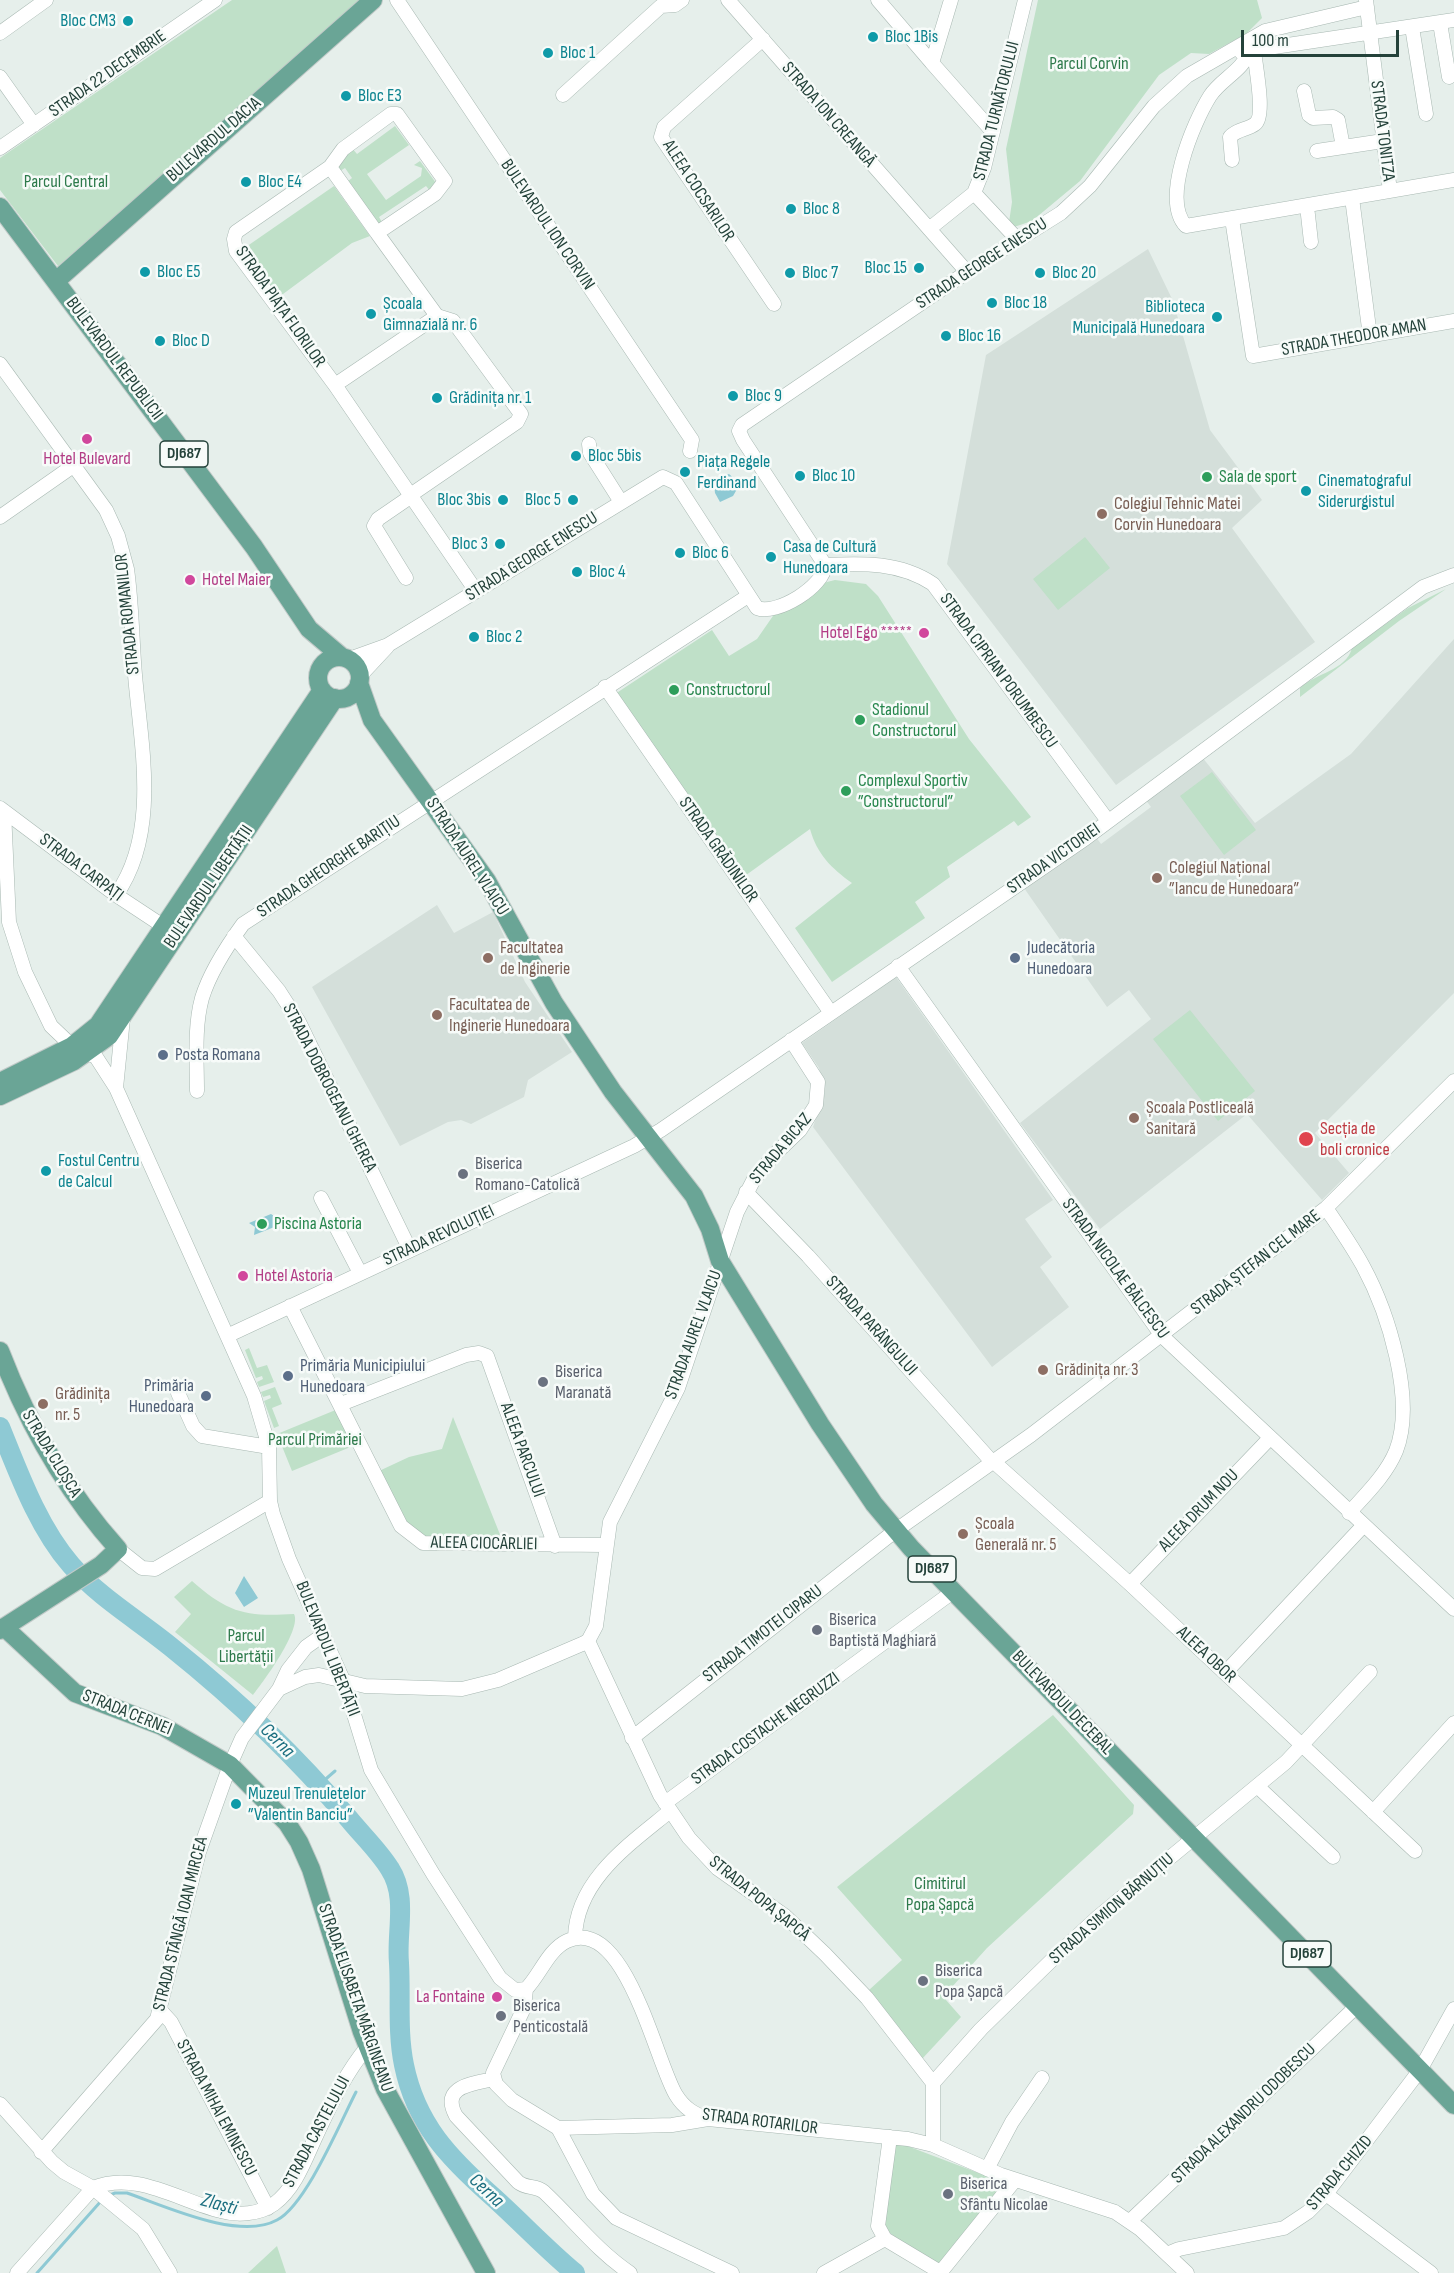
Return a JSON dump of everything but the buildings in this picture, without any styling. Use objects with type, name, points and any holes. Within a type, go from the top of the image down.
[{"type":"main road","name":"BULEVARDUL DACIA","points":[[56,281],[373,0]]},
{"type":"main road","name":"BULEVARDUL REPUBLICII","points":[[0,207],[254,547],[309,629],[329,691]]},
{"type":"main road","name":"BULEVARDUL REPUBLICII","points":[[309,629],[345,658]]},
{"type":"main road","name":"DJ687","points":[[345,658],[354,663],[360,680]]},
{"type":"main road","points":[[345,658],[328,660],[323,664],[329,691],[352,694],[360,680]]},
{"type":"main road","name":"STRADA AUREL VLAICU","points":[[360,680],[372,720],[487,881],[554,1003],[613,1092],[702,1209],[720,1261]]},
{"type":"main road","name":"STRADA AUREL VLAICU","points":[[329,691],[372,720]]},
{"type":"main road","name":"BULEVARDUL LIBERTĂȚII","points":[[81,1049],[163,926],[329,691]]},
{"type":"main road","name":"BULEVARDUL LIBERTĂȚII","points":[[125,1013],[329,691]]},
{"type":"main road","points":[[0,1082],[109,1036],[125,1013]]},
{"type":"main road","points":[[0,1096],[81,1049]]},
{"type":"main road","name":"BULEVARDUL DECEBAL","points":[[720,1261],[820,1424],[895,1531],[1454,2104]]},
{"type":"main road","name":"STRADA CLOȘCA","points":[[0,1351],[14,1388],[44,1448],[86,1511],[118,1548]]},
{"type":"main road","points":[[2,1628],[101,1565],[118,1548]]},
{"type":"main road","name":"STRADA CERNEI","points":[[2,1628],[75,1693],[169,1729],[230,1765]]},
{"type":"main road","name":"STRADA ELISABETA MĂRGINEANU","points":[[230,1765],[274,1808],[302,1848],[368,2046],[385,2089],[486,2273]]},
{"type":"street","points":[[0,33],[46,0]]},
{"type":"street","name":"STRADA 22 DECEMBRIE","points":[[0,148],[215,0]]},
{"type":"street","name":"BULEVARDUL ION CORVIN","points":[[397,0],[692,440],[690,451]]},
{"type":"street","points":[[562,95],[661,6],[675,5],[682,0]]},
{"type":"street","name":"STRADA ION CREANGĂ","points":[[728,0],[967,272]]},
{"type":"street","points":[[878,0],[993,132]]},
{"type":"street","points":[[932,63],[951,0]]},
{"type":"street","name":"STRADA TURNĂTORULUI","points":[[1018,240],[974,193],[979,185],[1025,0]]},
{"type":"street","name":"STRADA TONITZA","points":[[1367,4],[1390,191]]},
{"type":"street","name":"STRADA GEORGE ENESCU","points":[[825,565],[743,440],[739,431],[742,425],[967,272],[1042,226],[1077,200],[1154,106],[1171,89],[1208,63],[1265,31],[1367,4]]},
{"type":"street","points":[[1447,22],[1449,77]]},
{"type":"street","name":"STRADA GEORGE ENESCU","points":[[1208,63],[1251,50],[1447,22]]},
{"type":"street","points":[[1412,27],[1426,114]]},
{"type":"street","name":"ALEEA COCSARILOR","points":[[763,39],[664,127],[661,137],[774,304]]},
{"type":"street","points":[[1232,160],[1230,137],[1235,132],[1255,124],[1261,113],[1251,50]]},
{"type":"street","points":[[1251,50],[1242,64],[1210,96],[1193,132],[1175,199],[1176,211],[1186,226],[1454,180]]},
{"type":"street","points":[[0,77],[34,124]]},
{"type":"street","points":[[1304,91],[1309,115],[1313,118],[1333,117],[1338,120],[1343,147]]},
{"type":"street","name":"STRADA PIAȚA FLORILOR","points":[[377,233],[435,194],[445,181],[400,116],[394,113],[343,149],[330,167],[241,228],[234,239],[236,251],[413,495],[476,591]]},
{"type":"street","points":[[1317,151],[1383,141]]},
{"type":"street","points":[[330,167],[437,316],[453,321],[521,414],[517,422],[506,431],[378,519],[374,526],[406,578]]},
{"type":"street","points":[[929,229],[974,193]]},
{"type":"street","points":[[1352,198],[1371,336]]},
{"type":"street","points":[[1307,206],[1311,242]]},
{"type":"street","name":"STRADA THEODOR AMAN","points":[[1232,219],[1253,356],[1454,321]]},
{"type":"street","name":"STRADA PIAȚA FLORILOR","points":[[335,385],[437,316]]},
{"type":"street","name":"STRADA ROMANILOR","points":[[0,364],[112,522],[122,550],[129,587],[143,803],[135,861],[116,895]]},
{"type":"street","points":[[589,444],[590,453],[621,502]]},
{"type":"street","points":[[0,517],[74,466]]},
{"type":"street","name":"STRADA GEORGE ENESCU","points":[[345,658],[388,645],[663,477],[676,483],[748,596]]},
{"type":"street","name":"STRADA CIPRIAN PORUMBESCU","points":[[825,565],[874,564],[894,567],[911,572],[933,584],[1108,821]]},
{"type":"street","points":[[748,596],[762,610],[779,608],[820,580],[825,572],[825,565]]},
{"type":"street","name":"STRADA VICTORIEI","points":[[649,1138],[1108,821],[1423,587],[1454,575]]},
{"type":"street","name":"STRADA GHEORGHE BARIȚIU","points":[[197,1091],[198,1031],[202,1000],[207,984],[243,924],[430,800],[748,596]]},
{"type":"street","name":"STRADA GEORGE ENESCU","points":[[360,680],[388,645]]},
{"type":"street","name":"STRADA GRĂDINILOR","points":[[605,687],[831,1013]]},
{"type":"street","name":"STRADA CARPAȚI","points":[[2,809],[116,895],[163,926]]},
{"type":"street","name":"BULEVARDUL LIBERTĂȚII","points":[[2,809],[7,907],[11,933],[41,1009],[51,1026],[103,1065],[116,1088],[229,1335],[259,1410],[269,1447],[270,1501],[283,1544],[344,1682],[371,1770],[433,1874],[500,1978],[515,1990],[526,1989]]},
{"type":"street","name":"STRADA DOBROGEANU GHEREA","points":[[234,936],[279,991],[299,1022],[410,1250]]},
{"type":"street","name":"STRADA NICOLAE BĂLCESCU","points":[[898,966],[1162,1336],[1269,1439],[1454,1609]]},
{"type":"street","name":"BULEVARDUL LIBERTĂȚII","points":[[116,1088],[125,1013]]},
{"type":"street","name":"STRADA BICAZ","points":[[720,1261],[746,1192],[765,1164],[800,1130],[816,1105],[818,1082],[791,1040]]},
{"type":"street","name":"STRADA ȘTEFAN CEL MARE","points":[[895,1531],[993,1462],[1162,1336],[1326,1208],[1454,1081]]},
{"type":"street","name":"STRADA REVOLUȚIEI","points":[[229,1335],[649,1138]]},
{"type":"street","name":"STRADA PARÂNGULUI","points":[[746,1192],[808,1256],[993,1462]]},
{"type":"street","points":[[321,1198],[360,1273]]},
{"type":"street","points":[[1326,1208],[1364,1267],[1375,1293],[1392,1341],[1401,1395],[1401,1427],[1395,1453],[1387,1468],[1350,1513]]},
{"type":"street","name":"STRADA AUREL VLAICU","points":[[588,1641],[597,1618],[604,1545],[616,1507],[678,1388],[720,1261]]},
{"type":"street","name":"ALEEA CIOCÂRLIEI","points":[[290,1306],[401,1526],[414,1539],[423,1543],[604,1545]]},
{"type":"street","name":"ALEEA PARCULUI","points":[[340,1404],[466,1355],[479,1353],[487,1356],[555,1546]]},
{"type":"street","points":[[178,1393],[193,1426],[202,1436],[269,1447]]},
{"type":"street","name":"ALEEA DRUM NOU","points":[[1130,1584],[1269,1439]]},
{"type":"street","name":"ALEEA OBOR","points":[[993,1462],[1130,1584],[1414,1851]]},
{"type":"street","points":[[118,1548],[141,1568],[154,1569],[270,1501]]},
{"type":"street","points":[[1225,1673],[1363,1526]]},
{"type":"street","name":"STRADA TIMOTEI CIPARU","points":[[632,1738],[895,1531]]},
{"type":"street","name":"STRADA COSTACHE NEGRUZZI","points":[[575,1938],[580,1911],[606,1867],[667,1807],[954,1591]]},
{"type":"street","name":"STRADA STÂNGĂ IOAN MIRCEA","points":[[41,2152],[143,2037],[161,2011],[199,1852],[230,1765],[242,1738],[276,1691],[288,1670],[306,1647],[323,1635]]},
{"type":"street","points":[[276,1691],[305,1677],[318,1675],[382,1688],[462,1689],[498,1680],[588,1641]]},
{"type":"street","name":"STRADA POPA ȘAPCĂ","points":[[588,1641],[632,1738],[667,1807],[709,1860],[728,1878],[784,1916],[848,1977],[933,2083]]},
{"type":"street","name":"STRADA SIMION BĂRNUȚIU","points":[[933,2083],[981,2028],[1058,1954],[1257,1786],[1301,1745],[1370,1672]]},
{"type":"street","points":[[1373,1812],[1454,1723]]},
{"type":"street","points":[[1257,1786],[1333,1857]]},
{"type":"street","points":[[575,1938],[556,1949],[526,1989],[524,2008],[495,2066],[494,2079],[512,2100],[558,2128],[593,2194],[610,2213],[711,2270],[732,2273]]},
{"type":"street","name":"STRADA ROTARILOR","points":[[575,1938],[587,1938],[596,1942],[617,1962],[630,1982],[675,2093],[683,2105],[695,2114],[708,2119],[890,2138],[933,2145],[1015,2180],[1078,2198],[1115,2212],[1130,2221],[1187,2273]]},
{"type":"street","name":"STRADA ALEXANDRU ODOBESCU","points":[[1130,2221],[1357,2006]]},
{"type":"street","name":"STRADA CHIZID","points":[[1167,2254],[1179,2249],[1284,2228],[1303,2216],[1326,2194],[1420,2070],[1454,2009]]},
{"type":"street","name":"STRADA MIHAI EMINESCU","points":[[161,2011],[171,2022],[268,2208]]},
{"type":"street","name":"STRADA CASTELULUI","points":[[268,2208],[284,2194],[296,2177],[332,2104],[368,2046]]},
{"type":"street","points":[[987,2169],[1012,2122],[1042,2078]]},
{"type":"street","points":[[494,2079],[458,2090],[452,2097],[451,2106],[456,2116],[518,2182],[523,2186],[541,2189],[605,2254],[630,2273]]},
{"type":"street","points":[[933,2083],[933,2145]]},
{"type":"street","points":[[0,2104],[21,2125],[41,2152],[64,2172],[93,2188],[129,2216],[148,2235],[170,2273]]},
{"type":"street","points":[[558,2128],[672,2125],[708,2119]]},
{"type":"street","points":[[890,2138],[878,2226],[885,2239],[940,2272],[1015,2180]]},
{"type":"street","points":[[17,2273],[93,2188],[111,2182],[125,2181],[224,2212],[240,2213],[268,2208]]},
{"type":"street","points":[[1326,2194],[1402,2254],[1431,2273]]},
{"type":"street","points":[[824,2273],[885,2239]]},
{"type":"shaded area","name":"Colegiul Tehnic Matei Corvin Hunedoara","points":[[1148,249],[1173,301],[1210,430],[1262,500],[1232,528],[1315,642],[1116,785],[947,564],[986,355]]},
{"type":"shaded area","points":[[1454,639],[1454,993],[1315,1133],[1349,1173],[1322,1200],[1247,1114],[1100,1229],[1020,1123],[1151,1019],[1129,990],[1107,1007],[1024,888],[1096,837],[1101,844],[1151,807],[1145,799],[1202,757],[1255,823],[1351,754]]},
{"type":"shaded area","name":"Facultatea de Inginerie Hunedoara","points":[[437,905],[454,933],[493,912],[525,982],[572,1052],[528,1080],[524,1097],[471,1124],[461,1120],[448,1122],[400,1146],[312,987]]},
{"type":"shaded area","points":[[896,977],[1053,1200],[1025,1219],[1052,1257],[1040,1267],[1069,1307],[992,1367],[813,1127],[825,1093],[819,1068],[802,1043]]},
{"type":"green space","name":"Parcul Central","points":[[232,0],[365,0],[58,266],[0,190],[0,158]]},
{"type":"green space","name":"Parcul Corvin","points":[[1038,0],[1257,0],[1262,18],[1246,34],[1209,54],[1191,53],[1159,75],[1080,181],[1032,221],[1008,229],[1012,202],[1006,149]]},
{"type":"green space","points":[[395,126],[409,145],[367,174],[386,200],[421,176],[422,168],[414,165],[420,161],[436,183],[431,192],[426,186],[379,217],[383,224],[378,224],[348,181],[352,178],[345,168],[340,171],[338,165],[351,147],[357,154]]},
{"type":"green space","points":[[334,186],[370,236],[352,243],[279,297],[243,249]]},
{"type":"green space","points":[[1085,537],[1110,568],[1058,610],[1033,579]]},
{"type":"green space","name":"Complexul Sportiv ”Constructorul”","points":[[835,580],[866,584],[878,596],[969,739],[1031,817],[1018,826],[1014,821],[947,867],[950,877],[915,902],[925,918],[832,982],[795,928],[852,883],[826,860],[810,829],[742,878],[615,694],[712,630],[729,656],[757,639],[775,613],[823,583]]},
{"type":"green space","points":[[1446,589],[1399,621],[1300,697],[1300,688],[1337,667],[1349,656],[1352,648],[1408,608]]},
{"type":"green space","points":[[1212,772],[1256,830],[1224,855],[1180,796]]},
{"type":"green space","points":[[1190,1010],[1255,1091],[1218,1121],[1153,1039]]},
{"type":"green space","points":[[249,1348],[257,1368],[267,1365],[274,1382],[259,1387],[257,1382],[263,1379],[262,1376],[256,1378],[245,1350]]},
{"type":"green space","points":[[275,1387],[282,1404],[272,1408],[279,1426],[274,1428],[264,1401],[271,1398],[270,1395],[263,1397],[261,1392]]},
{"type":"green space","name":"Parcul Primăriei","points":[[338,1409],[353,1446],[292,1471],[277,1434]]},
{"type":"green space","points":[[453,1417],[503,1542],[430,1538],[420,1534],[398,1511],[379,1471],[409,1457],[442,1449]]},
{"type":"green space","name":"Parcul Libertății","points":[[192,1581],[216,1600],[238,1611],[263,1615],[294,1614],[293,1631],[287,1643],[253,1695],[175,1632],[191,1614],[174,1597]]},
{"type":"green space","name":"Cimitirul Popa Șapcă","points":[[1053,1715],[1134,1805],[1133,1814],[987,1948],[951,1988],[946,2000],[961,2017],[922,2059],[869,1990],[902,1960],[837,1887]]},
{"type":"green space","points":[[902,2144],[1005,2183],[936,2267],[890,2233],[884,2223],[894,2145]]},
{"type":"green space","points":[[277,2246],[286,2273],[248,2273]]},
{"type":"water","points":[[729,474],[740,484],[733,496],[720,502],[715,493],[714,483],[720,477]]},
{"type":"water","name":"Piscina Astoria","points":[[271,1214],[277,1218],[277,1226],[254,1235],[255,1227],[249,1223]]},
{"type":"water","points":[[244,1576],[258,1598],[244,1607],[235,1593]]},
{"type":"waterway","name":"Cerna","points":[[0,1427],[39,1517],[71,1565],[107,1598],[242,1707],[308,1772],[386,1862],[399,1891],[398,1951],[401,2039],[409,2086],[417,2105],[436,2138],[462,2168],[575,2273]]},
{"type":"waterway","points":[[320,1784],[335,1771]]},
{"type":"waterway","name":"Zlaști","points":[[110,2195],[127,2193],[181,2213],[223,2224],[261,2225],[277,2220],[288,2211],[311,2181],[356,2092]]},
{"type":"waterway","name":"Zlaști","points":[[37,2273],[102,2200]]},
{"type":"place","name":"Bloc CM3","points":[[128,21]]},
{"type":"place","name":"Bloc 1Bis","points":[[873,37]]},
{"type":"place","name":"Bloc 1","points":[[548,53]]},
{"type":"place","name":"Bloc E3","points":[[346,96]]},
{"type":"place","name":"Bloc E4","points":[[246,182]]},
{"type":"place","name":"Bloc 8","points":[[791,209]]},
{"type":"place","name":"Bloc 15","points":[[919,268]]},
{"type":"place","name":"Bloc E5","points":[[145,272]]},
{"type":"place","name":"Bloc 7","points":[[790,273]]},
{"type":"place","name":"Bloc 20","points":[[1040,273]]},
{"type":"place","name":"Bloc 18","points":[[992,303]]},
{"type":"place","name":"Școala Gimnazială nr. 6","points":[[371,314]]},
{"type":"place","name":"Biblioteca Municipală Hunedoara","points":[[1217,317]]},
{"type":"place","name":"Bloc 16","points":[[946,336]]},
{"type":"place","name":"Bloc D","points":[[160,341]]},
{"type":"place","name":"Bloc 9","points":[[733,396]]},
{"type":"place","name":"Grădinița nr. 1","points":[[437,398]]},
{"type":"place","name":"Hotel Bulevard","points":[[87,439]]},
{"type":"place","name":"Bloc 5bis","points":[[576,456]]},
{"type":"place","name":"Piața Regele Ferdinand","points":[[685,472]]},
{"type":"place","name":"Bloc 10","points":[[800,476]]},
{"type":"place","name":"Sala de sport","points":[[1207,477]]},
{"type":"place","name":"Cinematograful Siderurgistul","points":[[1306,491]]},
{"type":"place","name":"Bloc 3bis","points":[[503,500]]},
{"type":"place","name":"Bloc 5","points":[[573,500]]},
{"type":"place","name":"Colegiul Tehnic Matei Corvin Hunedoara","points":[[1102,514]]},
{"type":"place","name":"Bloc 3","points":[[500,544]]},
{"type":"place","name":"Bloc 6","points":[[680,553]]},
{"type":"place","name":"Casa de Cultură Hunedoara","points":[[771,557]]},
{"type":"place","name":"Bloc 4","points":[[577,572]]},
{"type":"place","name":"Hotel Maier","points":[[190,580]]},
{"type":"place","name":"Hotel Ego *****","points":[[924,633]]},
{"type":"place","name":"Bloc 2","points":[[474,637]]},
{"type":"place","name":"Constructorul","points":[[674,690]]},
{"type":"place","name":"Stadionul Constructorul","points":[[860,720]]},
{"type":"place","name":"Complexul Sportiv ”Constructorul”","points":[[846,791]]},
{"type":"place","name":"Colegiul Național ”Iancu de Hunedoara”","points":[[1157,878]]},
{"type":"place","name":"Facultatea de Inginerie","points":[[488,958]]},
{"type":"place","name":"Judecătoria Hunedoara","points":[[1015,958]]},
{"type":"place","name":"Facultatea de Inginerie Hunedoara","points":[[437,1015]]},
{"type":"place","name":"Posta Romana","points":[[163,1055]]},
{"type":"place","name":"Școala Postliceală Sanitară","points":[[1134,1118]]},
{"type":"place","name":"Secția de boli cronice","points":[[1306,1139]]},
{"type":"place","name":"Fostul Centru de Calcul","points":[[46,1171]]},
{"type":"place","name":"Biserica Romano-Catolică","points":[[463,1174]]},
{"type":"place","name":"Piscina Astoria","points":[[262,1224]]},
{"type":"place","name":"Hotel Astoria","points":[[243,1276]]},
{"type":"place","name":"Grădinița nr. 3","points":[[1043,1370]]},
{"type":"place","name":"Primăria Municipiului Hunedoara","points":[[288,1376]]},
{"type":"place","name":"Biserica Maranată","points":[[543,1382]]},
{"type":"place","name":"Primăria Hunedoara","points":[[206,1396]]},
{"type":"place","name":"Grădinița nr. 5","points":[[43,1404]]},
{"type":"place","name":"Școala Generală nr. 5","points":[[963,1534]]},
{"type":"place","name":"Biserica Baptistă Maghiară","points":[[817,1630]]},
{"type":"place","name":"Muzeul Trenulețelor ”Valentin Banciu”","points":[[236,1804]]},
{"type":"place","name":"Biserica Popa Șapcă","points":[[923,1981]]},
{"type":"place","name":"La Fontaine","points":[[497,1997]]},
{"type":"place","name":"Biserica Penticostală","points":[[501,2016]]},
{"type":"place","name":"Biserica Sfântu Nicolae","points":[[948,2194]]}]
